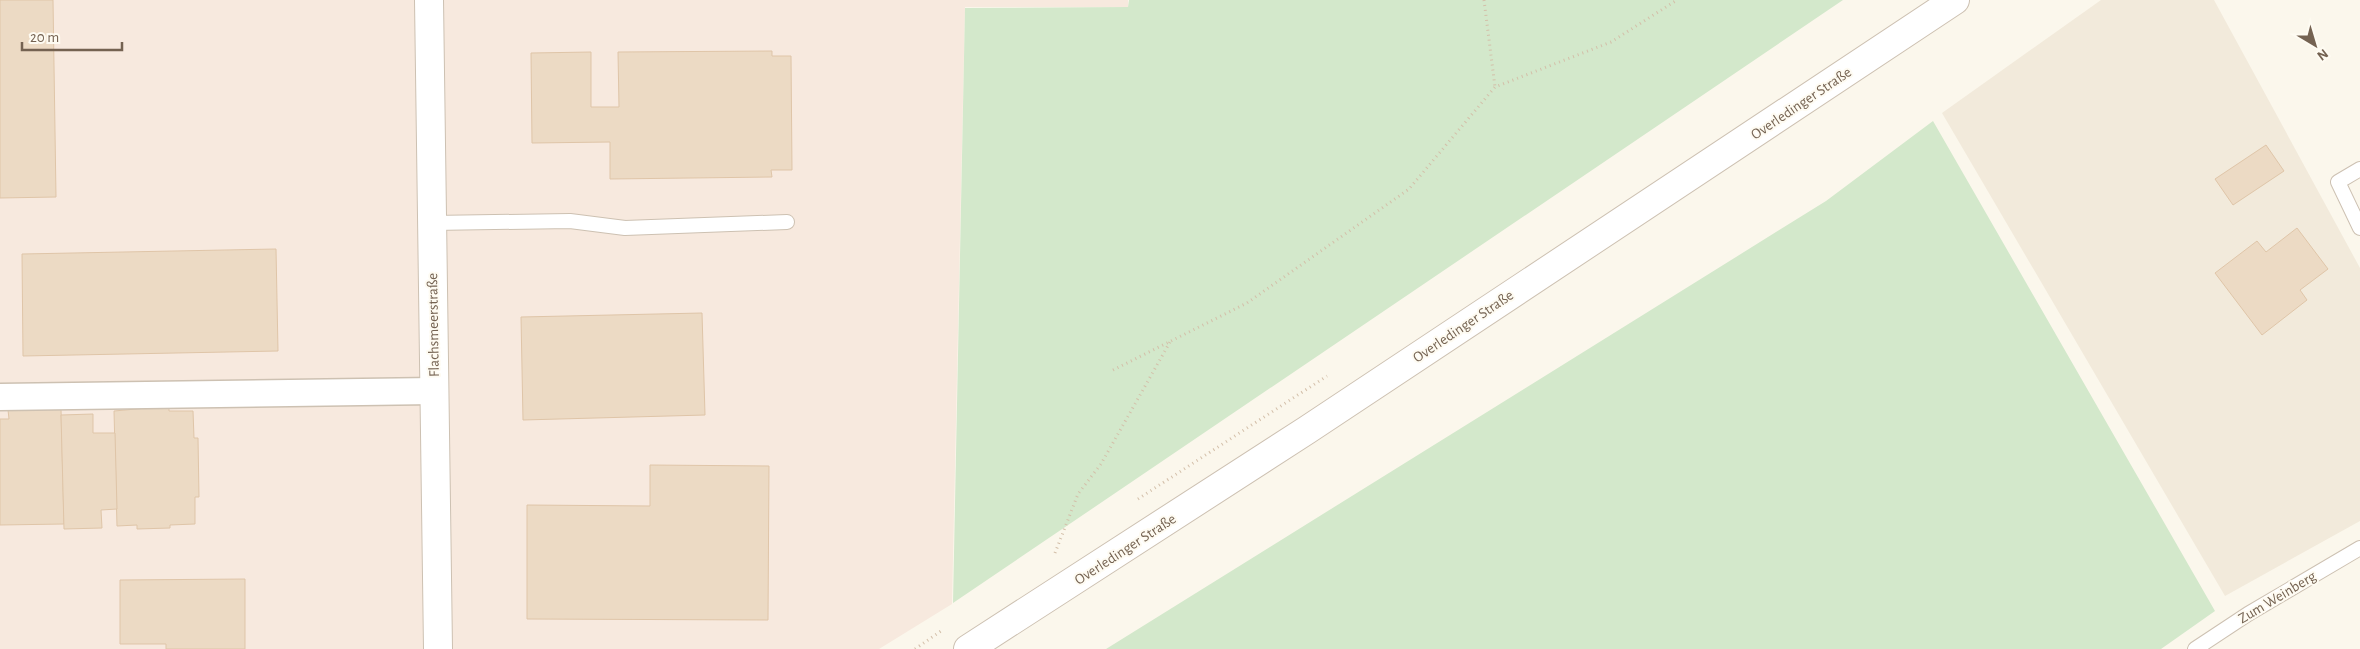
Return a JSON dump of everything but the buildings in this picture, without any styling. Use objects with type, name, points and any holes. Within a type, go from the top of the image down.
[{"type":"street","name":"Flachsmeerstraße","points":[[429,0],[438,649]]},
{"type":"street","name":"Overledinger Straße","points":[[968,649],[1307,430],[1956,0]]},
{"type":"street","points":[[0,397],[434,390]]},
{"type":"lane","points":[[2360,169],[2338,182],[2360,228]]},
{"type":"lane","points":[[432,223],[570,221],[625,228],[787,222]]},
{"type":"lane","name":"Zum Weinberg","points":[[2194,649],[2248,614],[2360,548]]},
{"type":"path","points":[[1484,0],[1495,87]]},
{"type":"path","points":[[1114,370],[1247,303],[1409,189],[1495,87],[1611,42],[1677,0]]},
{"type":"path","points":[[1055,553],[1078,494],[1106,456],[1171,341]]},
{"type":"shaded area","points":[[0,0],[1128,0],[1128,7],[965,7],[952,604],[879,649],[0,649]]},
{"type":"shaded area","points":[[2101,0],[2214,0],[2360,268],[2360,521],[2225,596],[1942,113]]},
{"type":"green space","points":[[1129,0],[1843,0],[953,603],[965,8],[1128,7]]},
{"type":"green space","points":[[1933,121],[2215,611],[2161,649],[1106,649],[1826,201]]}]
